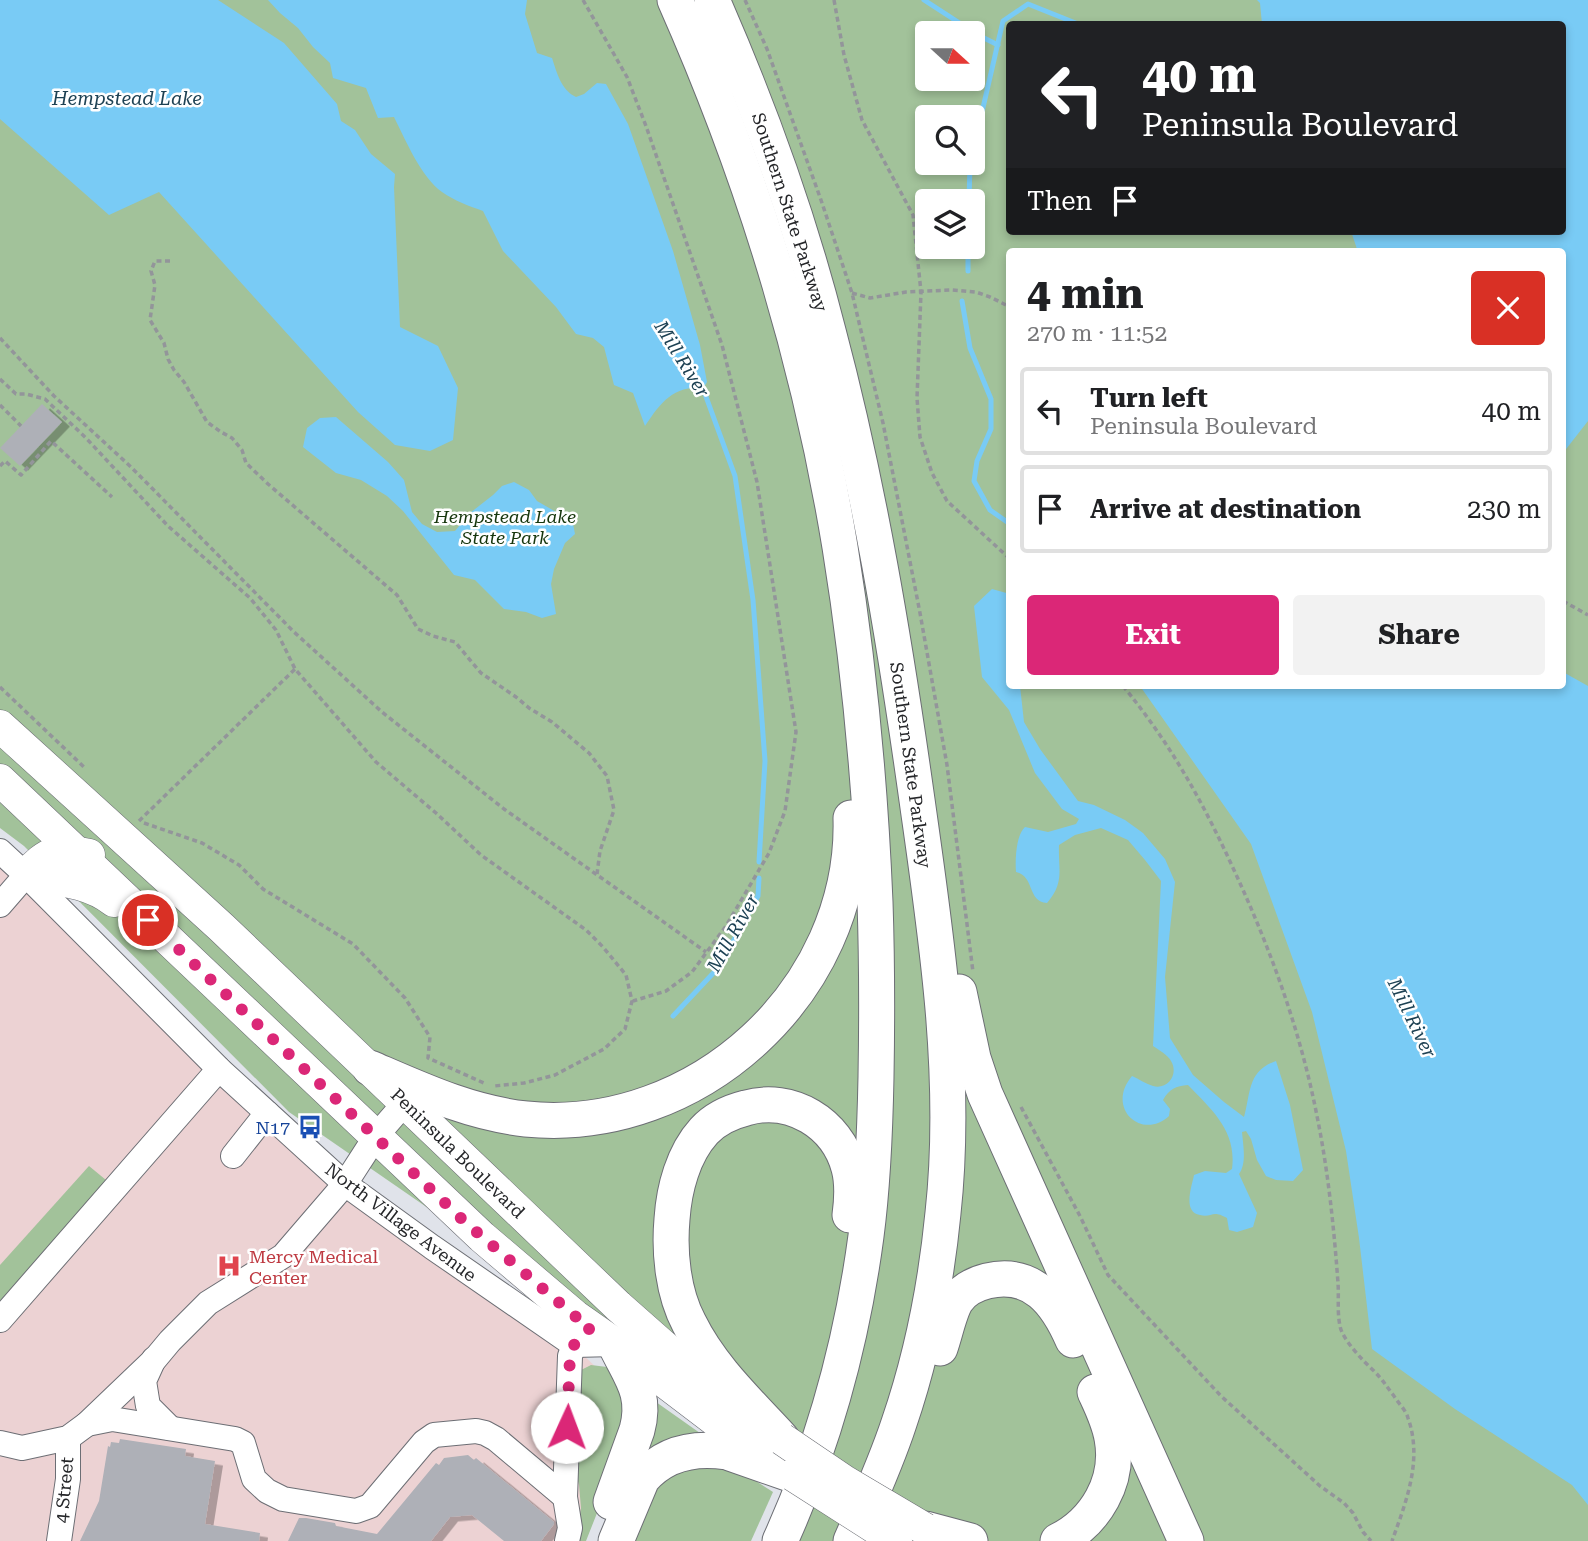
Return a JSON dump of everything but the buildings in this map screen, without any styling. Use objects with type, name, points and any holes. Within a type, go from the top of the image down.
[{"type":"highway","name":"Southern State Parkway","points":[[675,0],[729,132],[762,227],[801,361],[840,546],[863,733],[872,846],[877,973],[876,1058],[873,1172],[866,1236],[843,1361],[811,1464],[781,1539]]},
{"type":"highway","name":"Southern State Parkway","points":[[712,0],[751,92],[793,212],[828,330],[852,428],[870,514],[902,700],[922,833],[942,1008],[948,1146],[940,1239],[930,1301],[900,1422],[851,1541]]},
{"type":"highway","points":[[370,1068],[412,1096],[527,1119],[581,1118],[619,1111],[659,1099],[695,1082],[734,1056],[767,1028],[804,981],[822,949],[845,884],[851,823],[841,701],[849,608]]},
{"type":"highway","points":[[902,700],[938,820],[958,986],[979,1078],[1185,1541]]},
{"type":"highway","points":[[782,1439],[726,1378],[700,1343],[683,1309],[673,1264],[672,1212],[689,1152],[712,1123],[743,1108],[774,1104],[808,1115],[837,1141],[849,1168],[852,1200],[837,1300],[834,1390]]},
{"type":"highway","points":[[851,1541],[904,1460],[955,1303],[968,1289],[978,1284],[1005,1279],[1037,1289],[1060,1312],[1112,1435],[1114,1458],[1105,1495],[1084,1524],[1058,1541]]},
{"type":"highway","points":[[593,1339],[637,1388],[641,1403],[640,1419],[631,1449],[596,1541]]},
{"type":"highway","points":[[616,1541],[642,1479],[668,1458],[691,1451],[717,1450],[793,1475]]},
{"type":"highway","points":[[923,1537],[970,1541]]},
{"type":"main road","points":[[0,726],[130,828],[221,927],[370,1068]]},
{"type":"main road","points":[[6,791],[130,828]]},
{"type":"main road","points":[[6,791],[77,852],[482,1237],[556,1301],[593,1339],[793,1475],[923,1537]]},
{"type":"main road","points":[[26,875],[45,856],[59,852],[77,852],[104,859],[127,869],[221,927]]},
{"type":"main road","points":[[26,875],[83,884],[95,889],[184,954]]},
{"type":"main road","name":"Peninsula Boulevard","points":[[412,1096],[593,1282],[644,1329],[699,1376],[782,1439],[923,1537]]},
{"type":"main road","points":[[593,1282],[598,1293],[599,1308],[593,1339]]},
{"type":"street","name":"North Village Avenue","points":[[0,851],[219,1069],[345,1184],[432,1247],[593,1339]]},
{"type":"street","points":[[0,905],[26,875]]},
{"type":"street","points":[[0,1320],[219,1069]]},
{"type":"street","points":[[78,1431],[155,1359],[170,1340],[208,1303],[282,1256],[345,1184],[376,1136],[412,1096]]},
{"type":"street","points":[[233,1156],[267,1113]]},
{"type":"street","points":[[567,1541],[570,1528],[565,1497],[570,1356],[593,1339]]},
{"type":"street","points":[[155,1359],[144,1381],[148,1406],[170,1428]]},
{"type":"street","points":[[0,1443],[22,1448],[112,1419],[235,1439],[243,1443],[254,1479],[267,1491],[283,1499],[356,1511],[370,1506],[434,1435],[476,1432],[496,1439],[565,1497]]},
{"type":"street","name":"4 Street","points":[[59,1541],[78,1431]]},
{"type":"path","points":[[583,0],[627,77],[722,345],[757,482],[796,732],[785,811],[769,853],[726,926],[692,972],[666,991],[632,1001]]},
{"type":"path","points":[[744,0],[767,49],[852,293],[883,423],[947,765],[973,974]]},
{"type":"path","points":[[834,0],[844,55],[862,120],[913,215],[920,292],[917,398],[920,437],[932,473],[947,500],[1006,555]]},
{"type":"path","points":[[170,261],[155,261],[151,271],[155,285],[150,320],[164,344],[174,370],[207,422],[232,438],[243,450],[246,463],[268,484],[397,595],[418,629],[455,642],[481,673],[552,722],[589,753],[607,776],[614,810],[600,851],[597,874]]},
{"type":"path","points":[[852,293],[870,298],[906,292],[951,290],[976,292],[1006,305]]},
{"type":"path","points":[[0,338],[54,396],[131,467],[295,632],[382,712],[504,809],[706,952]]},
{"type":"path","points":[[0,380],[16,394],[45,399],[86,438],[168,527],[250,598],[276,630],[295,668],[376,762],[481,855],[586,930],[603,947],[626,975],[632,1001],[625,1029],[604,1049],[555,1075],[524,1083],[491,1086],[428,1058],[430,1037],[418,1017],[405,998],[354,944],[263,888],[239,865],[202,843],[130,828]]},
{"type":"path","points":[[0,405],[21,426]]},
{"type":"path","points":[[0,466],[5,461],[21,475],[43,446],[51,441],[112,497]]},
{"type":"path","points":[[1566,603],[1588,615]]},
{"type":"path","points":[[130,828],[295,668]]},
{"type":"path","points":[[0,687],[92,775]]},
{"type":"path","points":[[1125,689],[1147,715],[1180,764],[1215,827],[1261,930],[1290,1010],[1317,1116],[1330,1204],[1340,1329],[1359,1358],[1382,1379],[1408,1417],[1410,1426],[1413,1473],[1392,1541]]},
{"type":"path","points":[[1020,1106],[1080,1216],[1108,1275],[1221,1396],[1320,1486],[1344,1503],[1370,1541]]},
{"type":"shaded area","name":"Mercy Medical Center","points":[[0,850],[222,1072],[578,1350],[623,1393],[585,1541],[0,1541]]},
{"type":"green space","name":"Hempstead Lake State Park","points":[[0,0],[1588,0],[1588,1541],[910,1541],[853,1502],[833,1541],[797,1541],[823,1481],[289,1112],[24,846],[0,828]]},
{"type":"green space","points":[[89,1166],[106,1180],[0,1306],[0,1265]]},
{"type":"green space","points":[[591,1365],[607,1367],[625,1383],[627,1437],[586,1541],[576,1541],[581,1508],[579,1485],[572,1458],[579,1371]]},
{"type":"green space","points":[[656,1402],[707,1438],[653,1449],[643,1445]]},
{"type":"green space","points":[[701,1457],[748,1476],[773,1492],[751,1541],[627,1541],[659,1475]]},
{"type":"water","name":"Hempstead Lake","points":[[0,0],[218,0],[284,43],[337,104],[341,121],[355,130],[371,154],[395,174],[400,327],[438,346],[458,388],[453,440],[430,451],[395,445],[358,412],[159,192],[109,215],[0,119]]},
{"type":"water","points":[[268,0],[527,0],[525,14],[537,53],[552,58],[567,90],[576,97],[597,83],[606,84],[628,124],[673,251],[700,345],[707,382],[704,387],[684,390],[669,397],[645,426],[633,393],[614,385],[604,347],[593,338],[576,334],[556,307],[503,251],[483,211],[452,198],[434,185],[415,158],[394,117],[378,118],[366,88],[333,78],[330,63]]},
{"type":"water","points":[[1257,0],[1588,0],[1588,421],[1566,449],[1566,248],[1357,248],[1352,235],[1566,235],[1566,21],[1262,21],[1260,3]]},
{"type":"water","points":[[336,417],[388,462],[404,480],[412,512],[422,524],[437,532],[455,531],[470,513],[502,486],[514,482],[529,490],[537,501],[556,512],[571,514],[575,534],[565,543],[551,584],[556,614],[542,618],[526,612],[504,609],[475,580],[454,575],[403,511],[387,496],[361,480],[336,473],[303,447],[307,428],[320,418]]},
{"type":"water","points":[[992,589],[1006,593],[1006,689],[1020,689],[1024,722],[1078,801],[1094,805],[1125,820],[1143,833],[1165,859],[1175,882],[1165,977],[1170,1038],[1193,1075],[1244,1117],[1255,1077],[1267,1065],[1276,1061],[1290,1105],[1303,1170],[1293,1181],[1276,1180],[1266,1176],[1257,1160],[1251,1139],[1246,1131],[1242,1132],[1244,1159],[1239,1174],[1257,1213],[1253,1227],[1237,1232],[1229,1230],[1227,1218],[1218,1214],[1200,1215],[1191,1209],[1194,1175],[1205,1171],[1226,1173],[1232,1169],[1233,1156],[1231,1143],[1221,1122],[1188,1085],[1173,1089],[1165,1096],[1163,1100],[1170,1109],[1169,1116],[1159,1123],[1138,1123],[1125,1109],[1125,1088],[1132,1076],[1158,1087],[1171,1080],[1174,1071],[1170,1059],[1153,1046],[1161,881],[1128,840],[1101,828],[1075,835],[1059,845],[1058,882],[1047,903],[1036,898],[1026,878],[1016,872],[1018,842],[1025,827],[1048,832],[1076,824],[1079,819],[1062,809],[1035,773],[1009,710],[982,677],[974,606]]},
{"type":"water","points":[[1566,674],[1588,686],[1588,1505],[1572,1485],[1455,1409],[1372,1349],[1346,1151],[1312,1012],[1251,844],[1142,689],[1566,689]]},
{"type":"waterway","points":[[924,0],[998,45]]},
{"type":"waterway","name":"Mill River","points":[[984,105],[1003,21],[1028,4],[1070,21]]},
{"type":"waterway","name":"Mill River","points":[[969,189],[970,175]]},
{"type":"waterway","name":"Mill River","points":[[968,259],[968,271]]},
{"type":"waterway","name":"Mill River","points":[[962,301],[970,348],[991,399],[991,429],[977,461],[974,481],[990,510],[1006,521]]},
{"type":"waterway","name":"Mill River","points":[[701,383],[735,476],[753,600],[765,761],[759,862]]},
{"type":"waterway","name":"Mill River","points":[[673,1016],[719,967],[758,896],[759,878]]},
{"type":"place","name":"N17","points":[[310,1127]]},
{"type":"place","name":"Mercy Medical Center","points":[[229,1266]]},
{"type":"route","points":[[148,920],[482,1237],[591,1327],[574,1345],[570,1356],[567,1427]]}]
